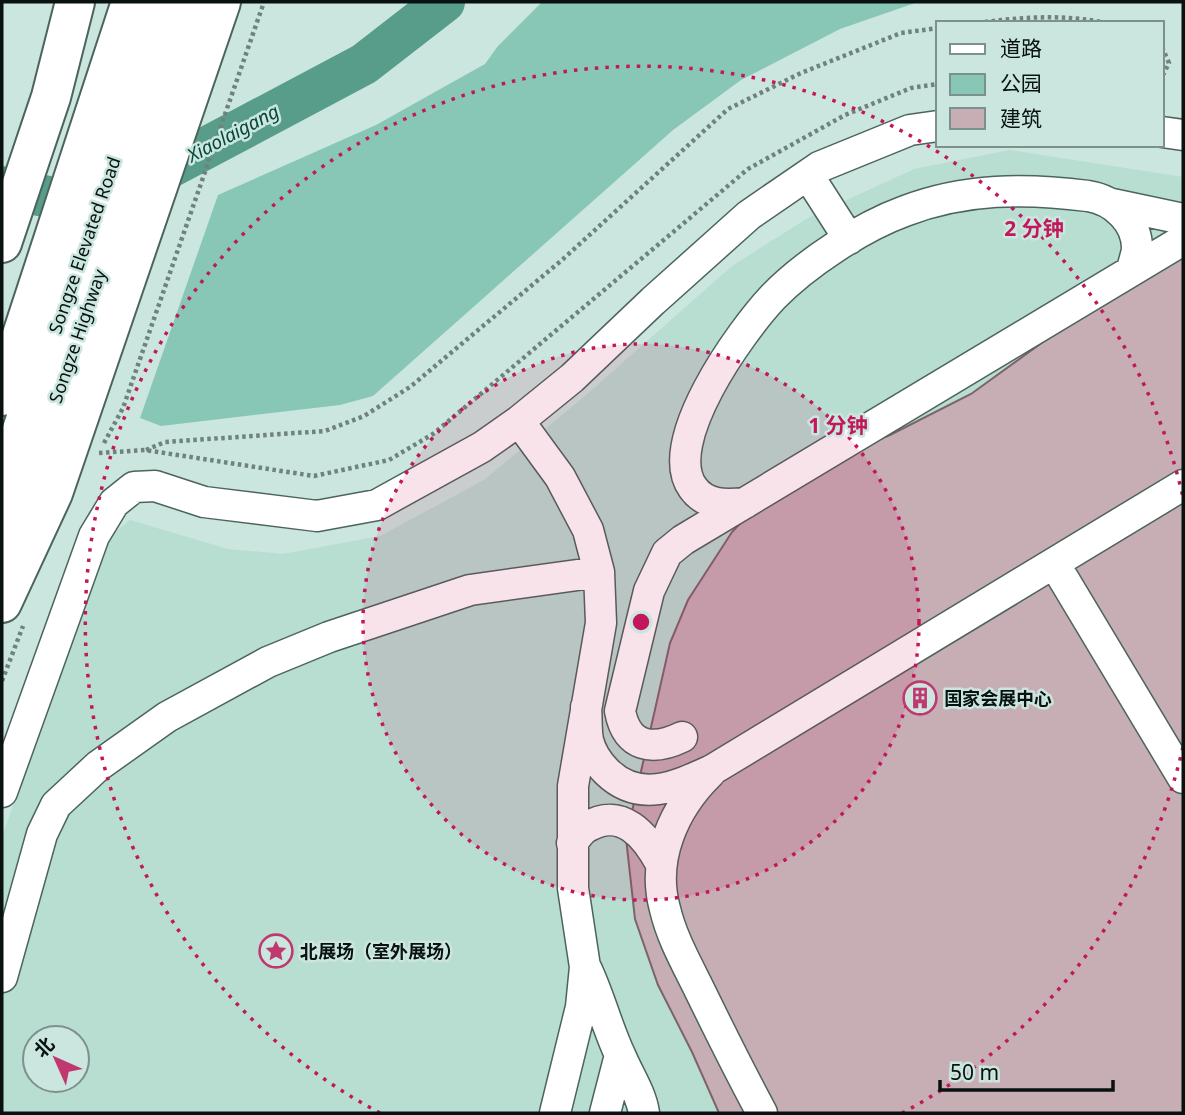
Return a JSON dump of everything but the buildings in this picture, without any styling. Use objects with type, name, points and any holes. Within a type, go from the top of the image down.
[{"type":"highway","points":[[2,243],[51,97],[75,2]]},
{"type":"highway","name":"Songze Elevated Road","points":[[2,396],[131,2]]},
{"type":"highway","name":"Songze Elevated Road","points":[[2,489],[166,2]]},
{"type":"highway","points":[[2,603],[53,493],[221,2]]},
{"type":"main road","points":[[2,342],[113,2]]},
{"type":"main road","name":"Songze Highway","points":[[2,551],[190,2]]},
{"type":"street","points":[[2,792],[93,536],[114,503],[134,487],[155,486],[204,502],[317,516],[377,505],[482,447],[519,421],[572,378],[749,215],[819,167],[910,130],[936,126]]},
{"type":"street","points":[[1164,132],[1183,135]]},
{"type":"street","points":[[808,175],[849,239]]},
{"type":"street","points":[[745,503],[722,505],[709,500],[696,492],[686,479],[684,462],[688,440],[707,389],[747,325],[774,296],[802,271],[849,239],[905,211],[962,195],[1007,190],[1043,190],[1097,197],[1112,204],[1183,219]]},
{"type":"street","points":[[1112,204],[1126,216],[1135,234],[1137,250],[1132,270]]},
{"type":"street","points":[[682,737],[666,744],[651,746],[635,740],[622,724],[620,711],[649,591],[667,553],[683,540],[1183,240]]},
{"type":"street","points":[[519,421],[560,477],[588,530],[599,572],[601,624],[573,786],[572,888],[585,967],[581,1007],[555,1113]]},
{"type":"street","points":[[586,707],[588,741],[597,762],[617,781],[640,790],[663,789],[712,770],[1183,485]]},
{"type":"street","points":[[1054,563],[1183,778]]},
{"type":"street","points":[[2,977],[42,834],[56,805],[98,766],[167,717],[268,662],[329,637],[470,590],[599,572]]},
{"type":"street","points":[[712,770],[696,786],[674,821],[661,864],[664,908],[679,947],[729,1052],[762,1113]]},
{"type":"street","points":[[572,843],[586,827],[602,821],[623,822],[640,832],[661,864]]},
{"type":"street","points":[[585,967],[596,988],[620,1055],[642,1101],[644,1113]]},
{"type":"street","points":[[605,1113],[620,1055]]},
{"type":"path","points":[[191,210],[264,2]]},
{"type":"path","points":[[991,21],[1011,18],[1098,21]]},
{"type":"path","points":[[145,450],[165,442],[325,431],[364,416],[410,387],[562,260],[728,109],[801,73],[901,33],[936,28]]},
{"type":"path","points":[[1164,52],[1169,63],[1164,73]]},
{"type":"path","points":[[99,453],[145,450],[314,476],[389,460],[454,417],[748,169],[845,115],[911,88],[936,85]]},
{"type":"shaded area","points":[[1010,150],[1183,177],[1183,1113],[2,1113],[2,837],[105,540],[130,520],[228,549],[283,554],[380,536],[484,480],[586,395],[732,266],[808,218],[914,169]]},
{"type":"green space","points":[[542,2],[931,2],[915,3],[840,29],[741,80],[673,130],[373,396],[340,405],[161,426],[140,418],[218,195],[376,125],[485,64],[498,46]]},
{"type":"waterway","name":"Xiaolaigang","points":[[2,187],[81,204],[155,175],[364,64],[444,2]]},
{"type":"place","name":"国家会展中心","points":[[920,698]]},
{"type":"place","name":"北展场（室外展场）","points":[[276,951]]}]
